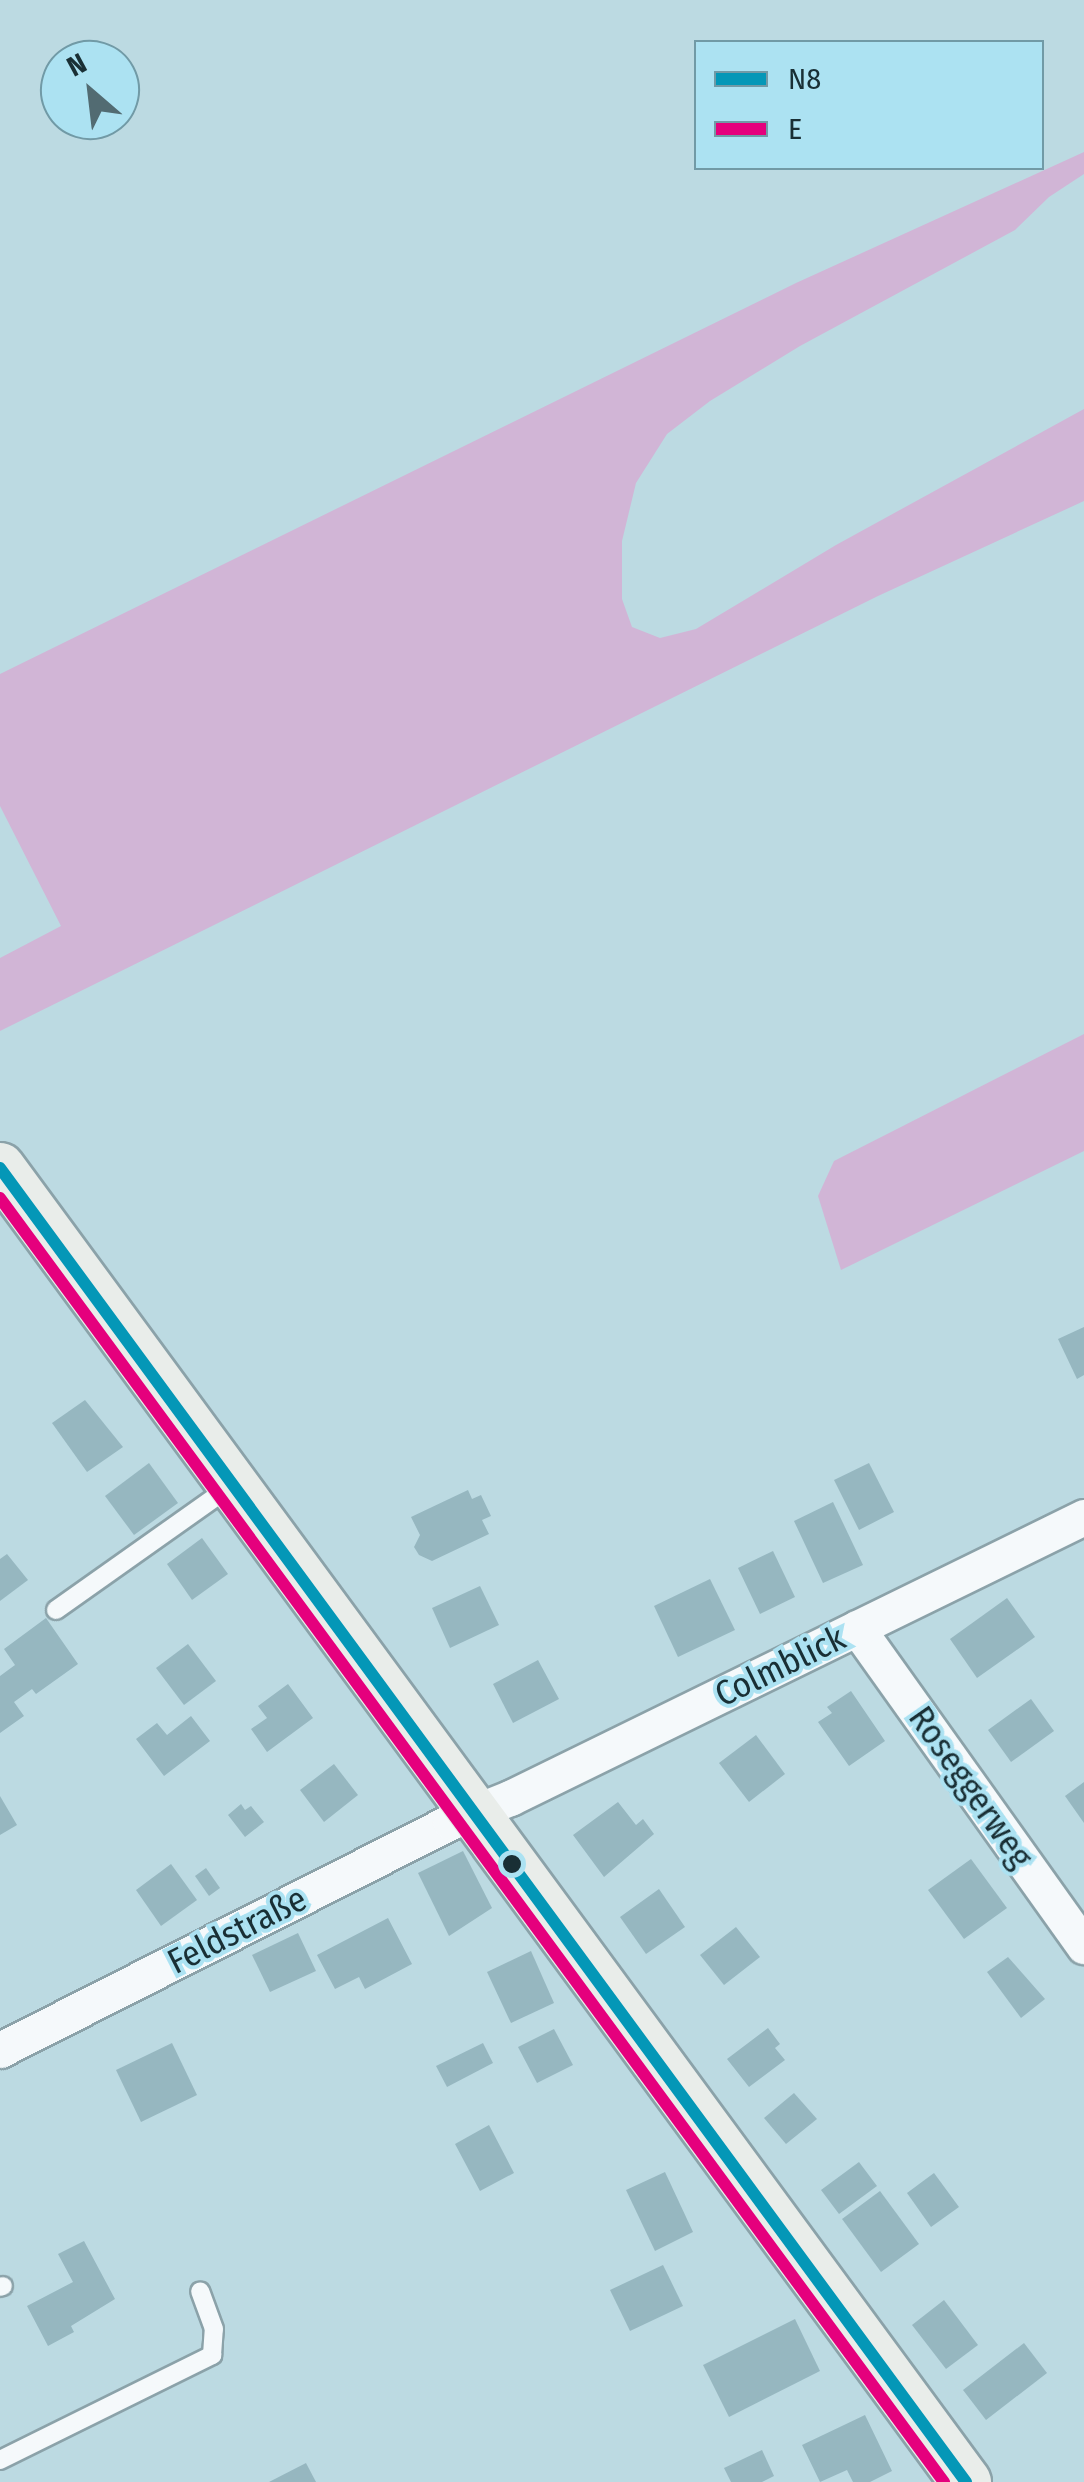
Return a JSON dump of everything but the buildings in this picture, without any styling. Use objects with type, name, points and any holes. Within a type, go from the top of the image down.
[{"type":"street","points":[[0,1168],[966,2482]]},
{"type":"street","name":"Colmblick","points":[[474,1812],[1084,1517]]},
{"type":"street","name":"Roseggerweg","points":[[857,1628],[1084,1946]]},
{"type":"street","name":"Feldstraße","points":[[0,2050],[474,1812]]},
{"type":"lane","points":[[56,1610],[233,1484]]},
{"type":"lane","points":[[0,2460],[212,2356],[214,2328],[200,2291]]},
{"type":"shaded area","points":[[1084,152],[1084,174],[1049,197],[1015,230],[800,346],[710,401],[667,434],[636,483],[622,541],[622,599],[632,627],[660,638],[696,629],[836,545],[1084,409],[1084,501],[878,596],[0,1031],[0,958],[61,926],[0,806],[0,674],[796,283]]},
{"type":"shaded area","points":[[1084,1034],[1084,1151],[841,1270],[818,1196],[834,1161]]},
{"type":"transit line","name":"N8","points":[[0,1168],[966,2482]]},
{"type":"transit line","name":"E","points":[[0,1198],[944,2482]]}]
